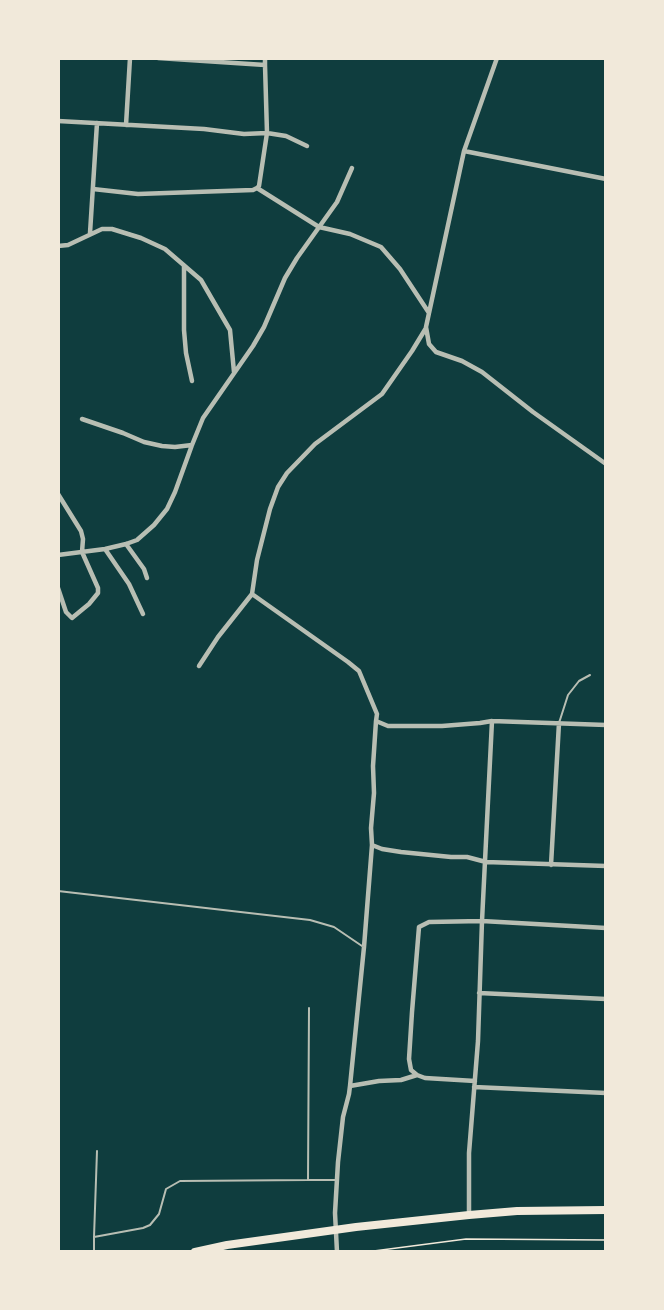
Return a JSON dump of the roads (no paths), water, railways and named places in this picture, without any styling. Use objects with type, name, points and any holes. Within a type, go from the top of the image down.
[{"type":"highway","points":[[195,1251],[356,1227],[470,1215],[527,1211],[606,1210]]},
{"type":"street","points":[[126,125],[130,58]]},
{"type":"street","points":[[93,189],[138,194],[253,190],[259,186],[267,133],[265,62],[158,58]]},
{"type":"street","points":[[199,666],[218,637],[252,594],[257,560],[270,509],[278,487],[287,473],[315,444],[382,394],[426,327],[464,151],[497,58]]},
{"type":"street","points":[[58,121],[204,129],[244,134],[267,133],[286,136],[307,146]]},
{"type":"street","points":[[90,233],[97,123]]},
{"type":"street","points":[[464,151],[606,179]]},
{"type":"street","points":[[58,555],[105,549],[137,540],[167,509],[203,418],[253,346],[264,327],[285,278],[337,202],[352,168]]},
{"type":"street","points":[[257,188],[319,227],[350,234],[381,247],[400,269],[429,313]]},
{"type":"street","points":[[58,246],[102,229],[112,229],[141,238],[165,249],[201,280],[230,330],[234,372]]},
{"type":"street","points":[[184,266],[184,330],[192,381]]},
{"type":"street","points":[[426,327],[429,344],[436,352],[462,361],[482,372],[606,464]]},
{"type":"street","points":[[82,419],[144,442],[168,447],[192,445]]},
{"type":"street","points":[[58,588],[66,612],[72,618],[98,593],[98,588],[82,552],[81,531],[59,496]]},
{"type":"street","points":[[126,544],[144,569],[147,578]]},
{"type":"street","points":[[105,549],[129,584],[143,614]]},
{"type":"street","points":[[252,594],[359,671],[376,714],[372,845],[350,1086],[343,1117],[335,1213],[336,1251]]},
{"type":"street","points":[[376,721],[388,726],[406,727],[492,721],[606,725]]},
{"type":"street","points":[[470,1215],[469,1153],[478,1041],[492,721]]},
{"type":"street","points":[[551,865],[559,723]]},
{"type":"street","points":[[372,845],[401,852],[467,857],[486,862],[606,866]]},
{"type":"street","points":[[475,1081],[435,1079],[417,1075],[411,1070],[409,1059],[419,927],[429,922],[482,921],[606,928]]},
{"type":"street","points":[[479,993],[606,999]]},
{"type":"street","points":[[350,1086],[401,1080],[417,1075]]},
{"type":"street","points":[[474,1087],[606,1093]]},
{"type":"lane","points":[[559,723],[568,695],[579,681],[590,675]]},
{"type":"lane","points":[[58,891],[310,920],[334,927],[364,947]]},
{"type":"lane","points":[[308,1180],[309,1008]]},
{"type":"lane","points":[[94,1251],[97,1151]]},
{"type":"lane","points":[[94,1237],[150,1226],[159,1214],[166,1189],[180,1181],[338,1180]]}]
